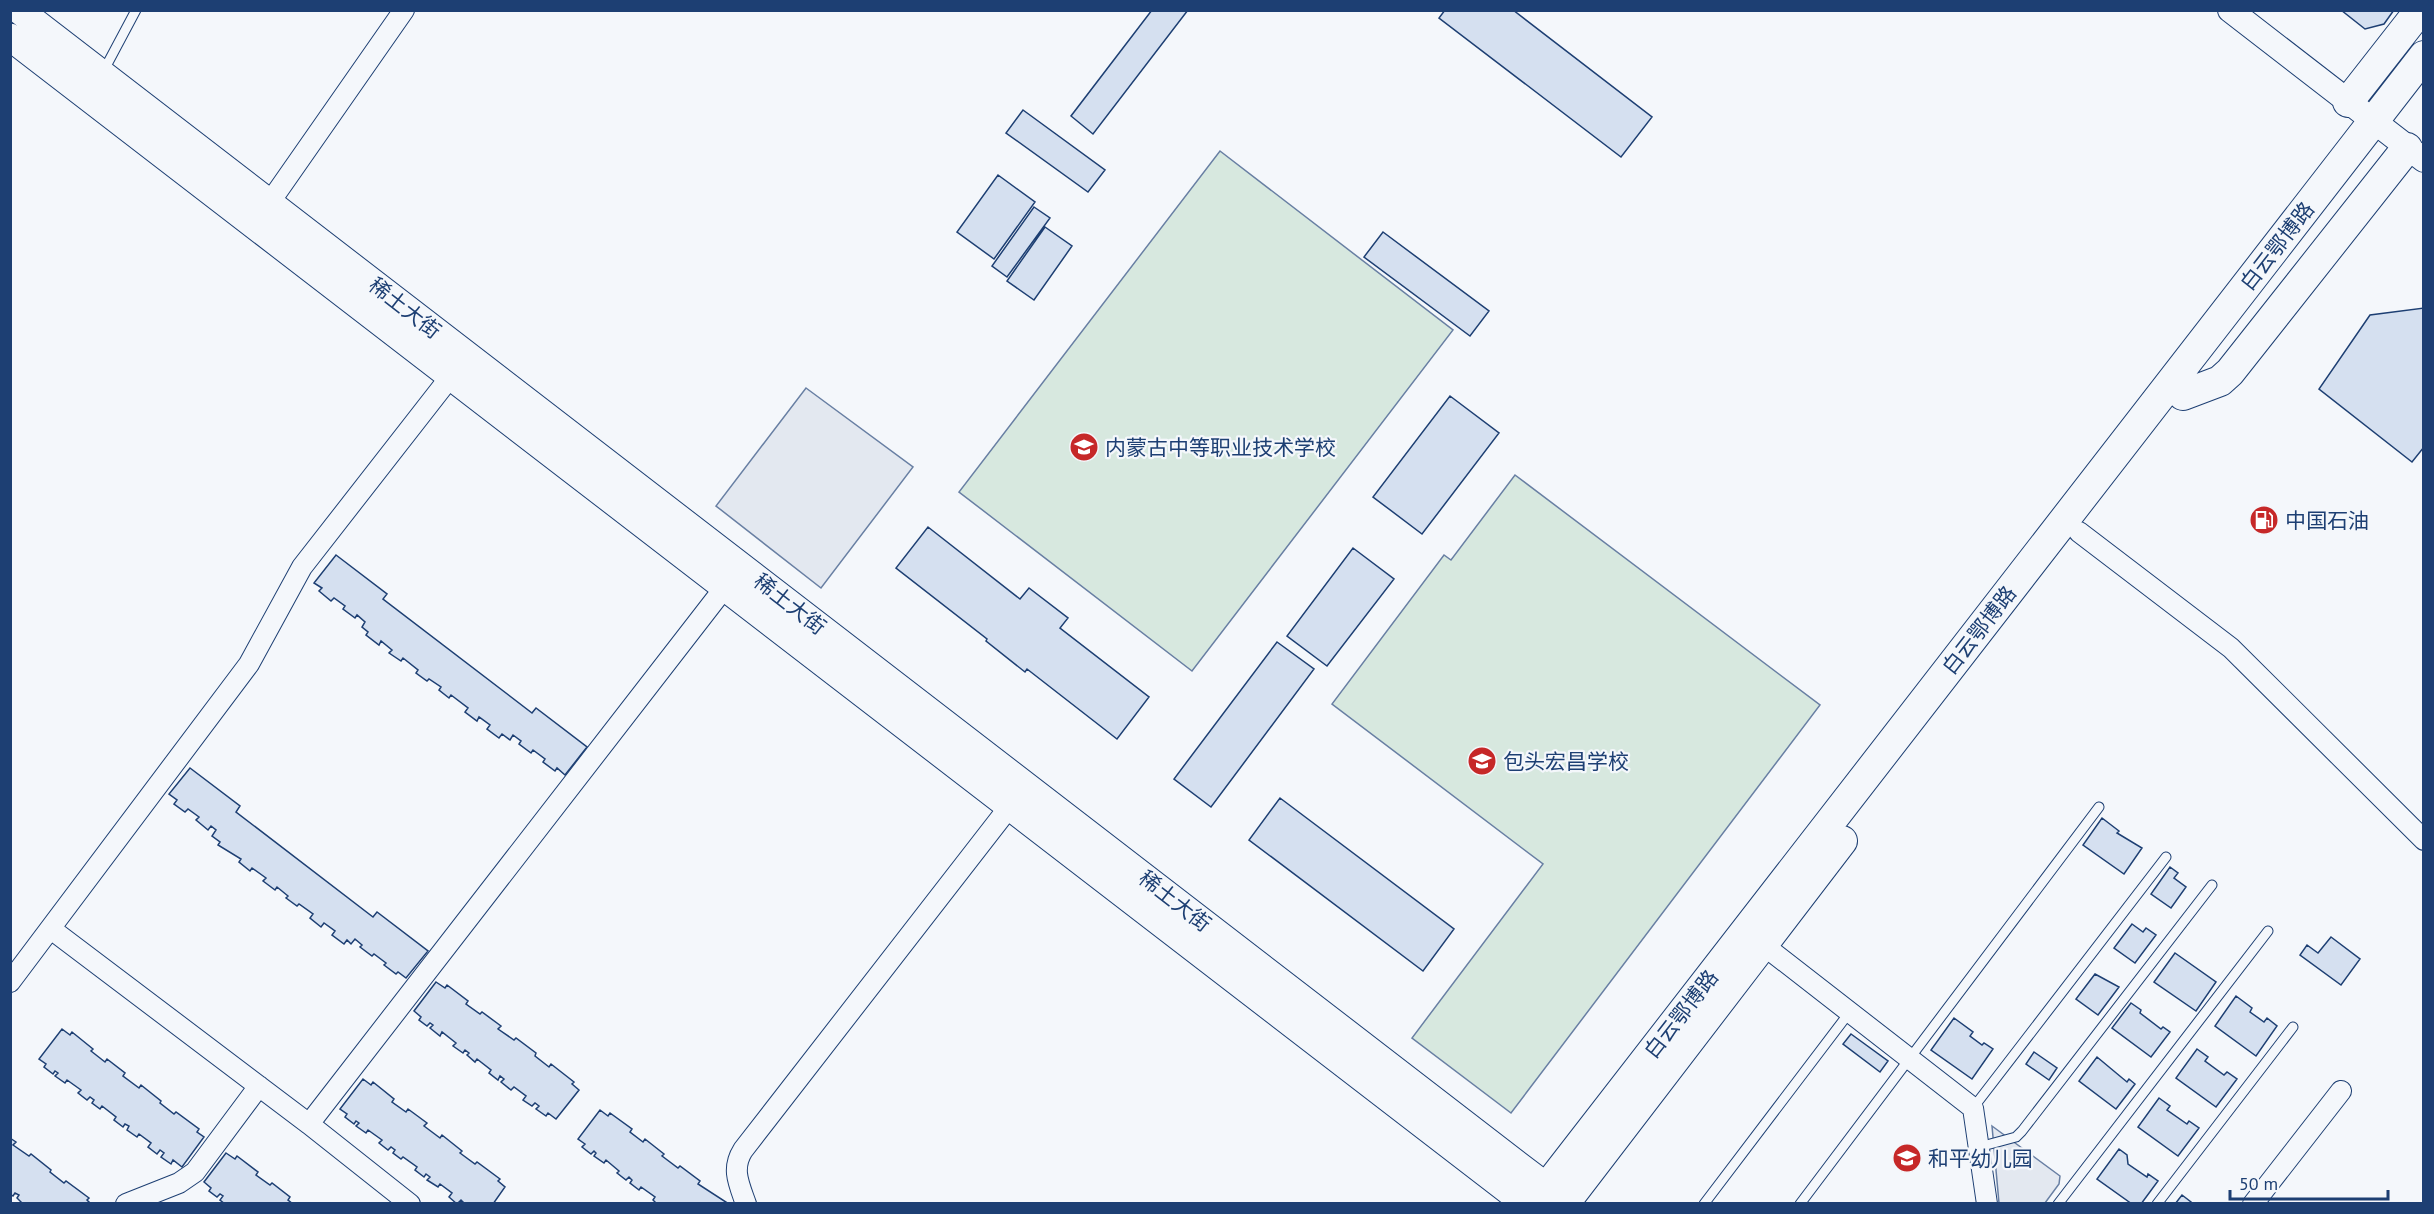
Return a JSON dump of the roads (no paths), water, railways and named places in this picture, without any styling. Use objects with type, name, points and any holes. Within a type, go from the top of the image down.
[{"type":"main road","name":"稀土大街","points":[[19,10],[102,75],[451,376],[1010,806],[1545,1200]]},
{"type":"main road","points":[[2348,102],[2420,10]]},
{"type":"main road","name":"稀土大街","points":[[10,37],[262,214],[1545,1200]]},
{"type":"main road","name":"白云鄂博路","points":[[1545,1200],[2397,140],[2424,56]]},
{"type":"main road","name":"白云鄂博路","points":[[1545,1200],[1762,945],[2182,395],[2220,381],[2230,372],[2397,140],[2424,81]]},
{"type":"street","points":[[262,214],[404,10]]},
{"type":"street","points":[[2230,10],[2397,140]]},
{"type":"street","points":[[10,982],[249,664],[302,567],[451,376]]},
{"type":"street","points":[[2079,532],[2231,648],[2424,840]]},
{"type":"street","points":[[309,1125],[725,587]]},
{"type":"street","points":[[746,1203],[735,1168],[743,1150],[1010,806]]},
{"type":"street","points":[[51,929],[410,1203]]},
{"type":"street","points":[[1762,945],[1973,1108],[1987,1203]]},
{"type":"street","points":[[126,1203],[179,1183],[195,1172],[259,1086]]},
{"type":"street","points":[[2253,1203],[2341,1091]]},
{"type":"lane","points":[[102,75],[136,10]]},
{"type":"lane","points":[[1800,1203],[2099,807]]},
{"type":"lane","points":[[1973,1108],[2166,857]]},
{"type":"lane","points":[[1979,1147],[2016,1137],[2022,1131],[2212,885]]},
{"type":"lane","points":[[2058,1203],[2268,931]]},
{"type":"lane","points":[[1704,1203],[1849,1013]]},
{"type":"lane","points":[[2157,1203],[2293,1027]]},
{"type":"place","name":"内蒙古中等职业技术学校","points":[[1084,447]]},
{"type":"place","name":"中国石油","points":[[2264,520]]},
{"type":"place","name":"包头宏昌学校","points":[[1482,761]]},
{"type":"place","name":"和平幼儿园","points":[[1907,1158]]}]
